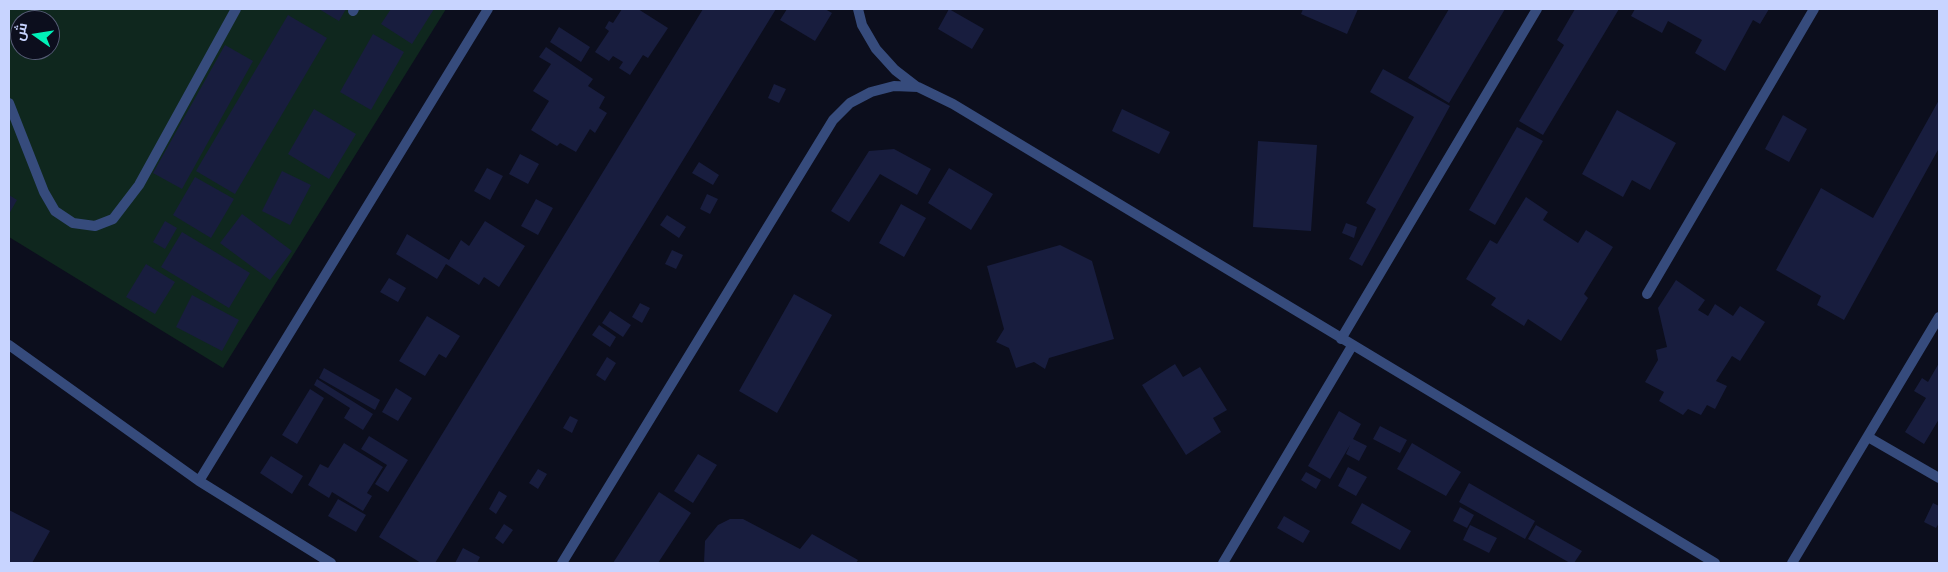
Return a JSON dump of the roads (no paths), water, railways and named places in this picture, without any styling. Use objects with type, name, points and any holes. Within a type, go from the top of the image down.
[{"type":"street","points":[[9,103],[44,192],[55,211],[73,223],[95,226],[113,219],[139,185],[236,9]]},
{"type":"street","points":[[199,481],[488,9]]},
{"type":"street","points":[[858,9],[862,24],[876,49],[895,70],[918,87],[953,104],[1341,340],[1715,563]]},
{"type":"street","points":[[1341,340],[1537,9]]},
{"type":"street","points":[[1647,294],[1814,9]]},
{"type":"street","points":[[562,563],[833,120],[850,103],[871,92],[894,86],[918,87]]},
{"type":"street","points":[[1792,563],[1939,317]]},
{"type":"street","points":[[1223,563],[1352,346]]},
{"type":"street","points":[[10,348],[199,481],[331,563]]},
{"type":"street","points":[[1868,437],[1939,478]]}]
